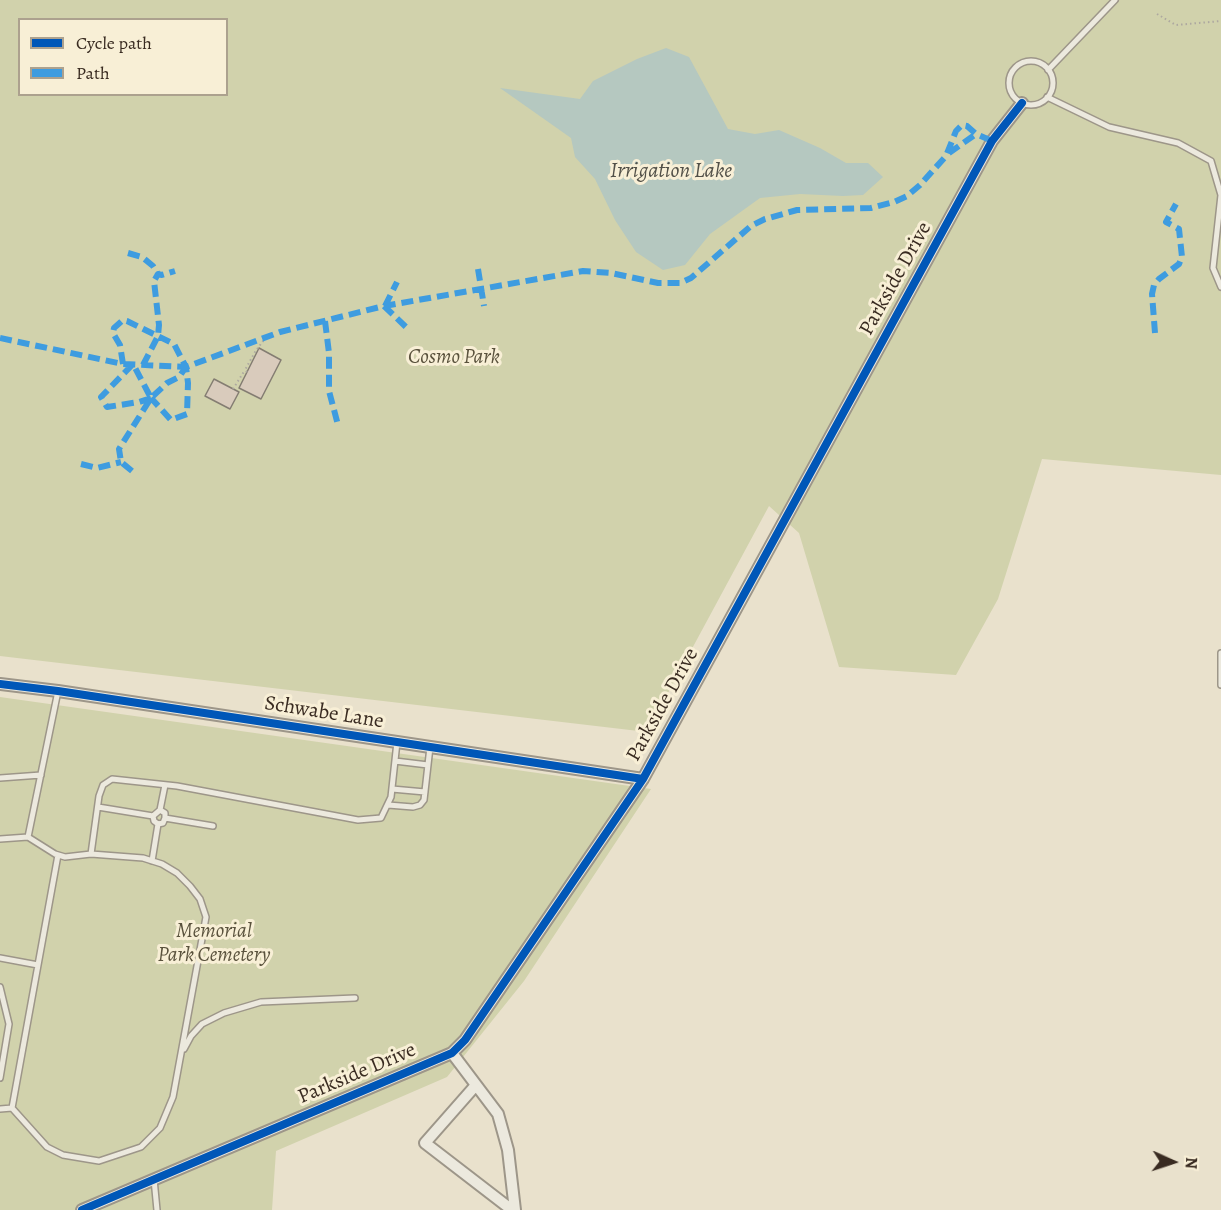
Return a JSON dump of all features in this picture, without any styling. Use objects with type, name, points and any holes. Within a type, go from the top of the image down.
[{"type":"street","name":"Parkside Drive","points":[[82,1210],[452,1053],[465,1040],[643,779],[992,141],[1022,103]]},
{"type":"street","name":"Schwabe Lane","points":[[0,684],[643,779]]},
{"type":"street","points":[[452,1053],[498,1114],[508,1150],[514,1210]]},
{"type":"street","points":[[476,1085],[425,1143],[514,1210]]},
{"type":"lane","points":[[1048,70],[1115,0]]},
{"type":"lane","points":[[1036,62],[1048,70],[1053,84],[1047,97],[1035,104],[1022,103],[1012,94],[1011,73],[1022,63],[1036,62]]},
{"type":"lane","points":[[1047,97],[1109,128],[1178,143],[1211,161],[1221,195],[1213,268],[1221,287]]},
{"type":"lane","points":[[1221,653],[1221,685]]},
{"type":"lane","points":[[28,837],[58,691]]},
{"type":"lane","points":[[91,854],[103,785],[112,779],[165,785],[358,820],[381,818],[388,805],[392,789],[397,742]]},
{"type":"lane","points":[[388,805],[412,807],[420,805],[424,800],[430,747]]},
{"type":"lane","points":[[395,761],[428,765]]},
{"type":"lane","points":[[0,778],[41,775]]},
{"type":"lane","points":[[98,807],[153,816],[160,810],[165,785]]},
{"type":"lane","points":[[392,789],[425,792]]},
{"type":"lane","points":[[158,824],[163,823],[165,819],[165,813],[160,810]]},
{"type":"lane","points":[[153,816],[154,821],[158,824]]},
{"type":"lane","points":[[165,819],[213,825]]},
{"type":"lane","points":[[152,861],[158,824]]},
{"type":"lane","points":[[0,839],[28,837],[65,857],[91,854],[142,858],[152,861],[177,873],[190,886],[200,899],[206,917],[172,1097],[160,1128],[141,1147],[99,1161],[63,1155],[47,1147],[12,1108],[0,1108]]},
{"type":"lane","points":[[12,1108],[58,855]]},
{"type":"lane","points":[[0,958],[38,965]]},
{"type":"lane","points":[[0,987],[9,1023],[0,1078]]},
{"type":"lane","points":[[181,1056],[191,1036],[202,1024],[224,1013],[261,1002],[355,998]]},
{"type":"lane","points":[[154,1179],[157,1210]]},
{"type":"path","points":[[1157,14],[1176,25],[1221,21]]},
{"type":"path","points":[[233,389],[266,337]]},
{"type":"green space","name":"Cosmo Park","points":[[0,0],[1221,0],[1221,475],[1042,459],[998,599],[956,675],[839,667],[799,533],[769,506],[647,732],[0,656]]},
{"type":"green space","name":"Memorial Park Cemetery","points":[[0,697],[651,789],[524,981],[447,1077],[276,1151],[272,1210],[0,1210]]},
{"type":"water","name":"Irrigation Lake","points":[[666,48],[689,57],[728,129],[755,134],[779,130],[820,148],[846,163],[868,163],[883,177],[863,195],[800,194],[760,198],[710,234],[685,265],[663,270],[636,252],[615,220],[595,179],[575,157],[571,138],[500,88],[580,99],[593,81],[637,59]]},
{"type":"building","points":[[259,348],[281,360],[261,399],[239,388]]},
{"type":"building","points":[[214,379],[239,392],[230,409],[205,396]]},
{"type":"marked path","points":[[0,338],[123,364],[186,367],[280,332],[384,306],[583,271],[611,273],[658,283],[680,283],[691,278],[751,226],[765,219],[797,210],[871,208],[907,196],[946,156],[956,131],[962,125],[992,141]]},
{"type":"marked path","points":[[949,153],[976,134]]},
{"type":"marked path","points":[[1155,333],[1152,294],[1154,285],[1179,264],[1182,257],[1179,229],[1166,222],[1176,204]]},
{"type":"marked path","points":[[128,253],[142,257],[153,266],[158,274]]},
{"type":"marked path","points":[[478,269],[484,306]]},
{"type":"marked path","points":[[143,365],[158,336],[154,281],[158,274],[175,271]]},
{"type":"marked path","points":[[385,306],[397,282]]},
{"type":"marked path","points":[[384,306],[406,327]]},
{"type":"marked path","points":[[123,364],[120,345],[113,333],[114,328],[123,320],[174,344],[186,367],[187,414],[171,420],[151,398]]},
{"type":"marked path","points":[[325,321],[329,353],[329,391],[338,425]]},
{"type":"marked path","points":[[151,398],[107,407],[101,397],[133,364],[151,398],[167,383],[179,377],[186,367]]},
{"type":"marked path","points":[[132,471],[121,462],[119,449],[151,398]]},
{"type":"marked path","points":[[81,464],[97,468],[121,462]]},
{"type":"cycle path","points":[[82,1210],[452,1053],[465,1040],[643,779],[992,141],[1022,103]]},
{"type":"cycle path","points":[[0,684],[643,779]]}]
